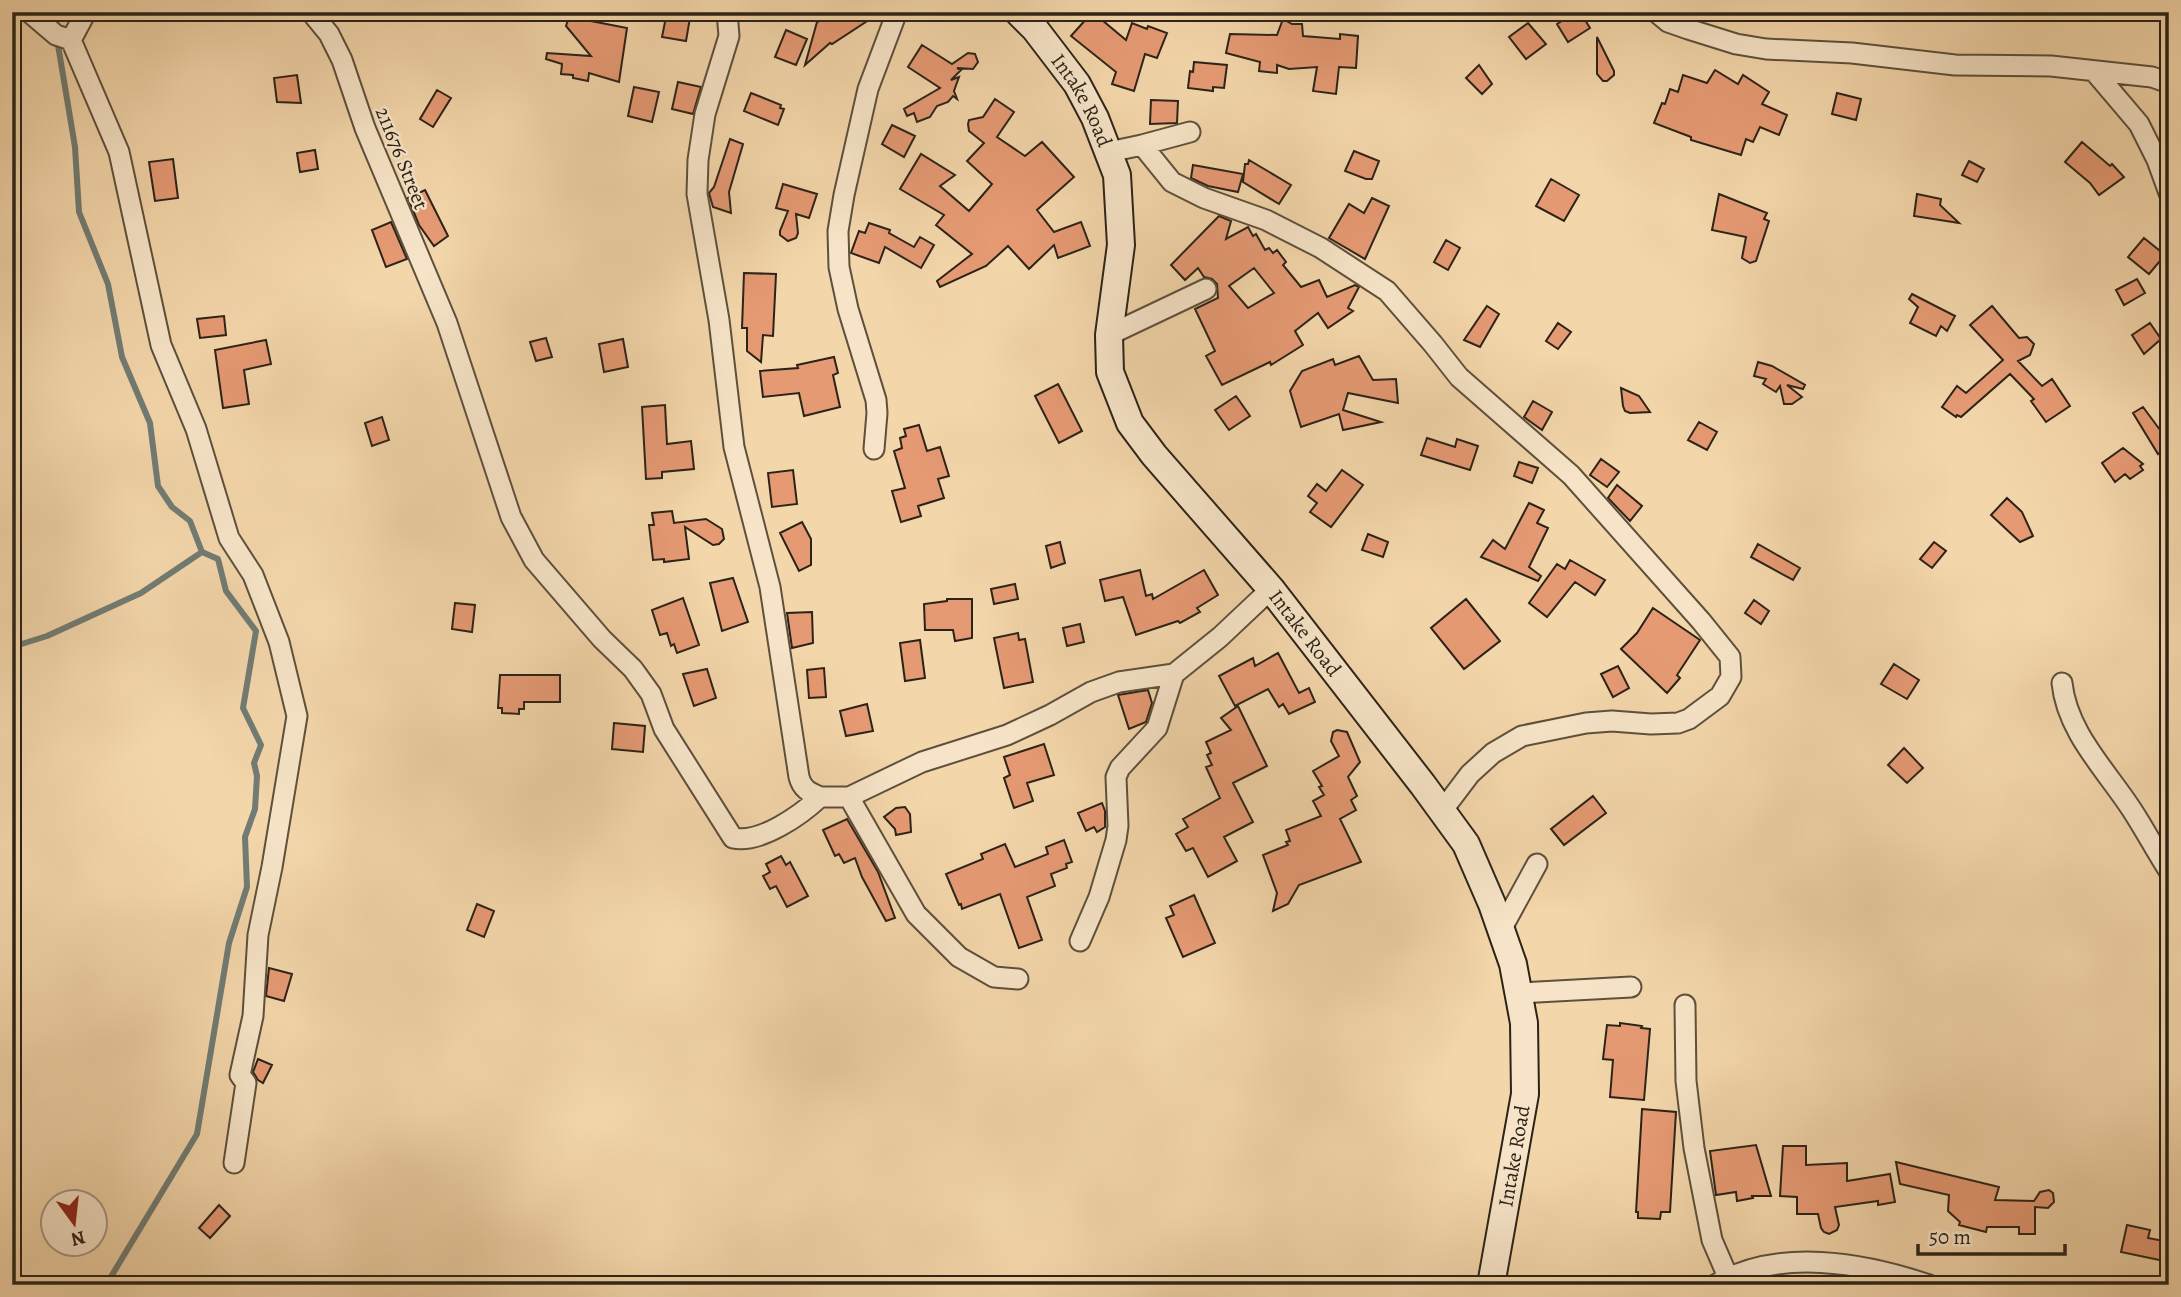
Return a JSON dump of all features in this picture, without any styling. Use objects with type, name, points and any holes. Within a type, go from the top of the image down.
[{"type":"street","points":[[29,12],[56,35],[71,40],[119,152],[162,345],[196,429],[225,528],[253,575],[279,642],[297,716],[258,935],[253,1016],[240,1075],[246,1083],[234,1163]]},
{"type":"street","points":[[71,40],[86,12]]},
{"type":"street","name":"211676 Street","points":[[311,12],[329,34],[342,60],[365,128],[447,323],[511,517],[534,560],[633,669],[651,694],[664,729],[733,838],[744,841],[754,838],[801,814],[820,797]]},
{"type":"street","points":[[727,12],[729,36],[705,114],[698,160],[697,194],[719,320],[734,447],[770,587],[801,785],[820,797],[849,797],[922,762],[1007,735],[1091,692],[1119,681],[1174,674],[1271,589]]},
{"type":"street","points":[[874,449],[876,400],[848,309],[839,267],[838,231],[868,89],[897,12]]},
{"type":"street","name":"Intake Road","points":[[1018,12],[1035,29],[1077,84],[1109,152],[1118,184],[1121,245],[1109,335],[1110,372],[1130,423],[1154,455],[1271,589],[1442,811],[1466,844],[1501,930],[1513,964],[1524,1023],[1525,1094],[1491,1285]]},
{"type":"street","points":[[1656,12],[1668,22],[1688,29],[1736,44],[1766,49],[1852,53],[1955,65],[2050,66],[2152,77],[2169,83]]},
{"type":"street","points":[[2094,71],[2139,124],[2157,160],[2169,193]]},
{"type":"street","points":[[1109,152],[1190,132]]},
{"type":"street","points":[[1142,145],[1172,182],[1205,198],[1266,219],[1321,248],[1387,291],[1458,377],[1571,475],[1730,657],[1731,677],[1720,696],[1689,719],[1678,723],[1586,723],[1522,736],[1493,753],[1470,774],[1442,811]]},
{"type":"street","points":[[1109,335],[1206,289]]},
{"type":"street","points":[[1080,941],[1099,897],[1116,840],[1116,777],[1128,757],[1157,728],[1174,674]]},
{"type":"street","points":[[2062,682],[2064,701],[2098,766],[2111,778],[2169,871]]},
{"type":"street","points":[[849,797],[916,914],[958,957],[994,977],[1018,979]]},
{"type":"street","points":[[1501,930],[1537,864]]},
{"type":"street","points":[[1519,993],[1630,987]]},
{"type":"street","points":[[1685,1004],[1686,1081],[1694,1148],[1722,1281],[1765,1267],[1832,1262],[1868,1267],[1929,1285]]},
{"type":"building","points":[[667,12],[691,12],[686,41],[662,37]]},
{"type":"building","points":[[842,12],[881,12],[830,43],[805,65],[817,22]]},
{"type":"building","points":[[1580,12],[1590,28],[1568,42],[1557,24]]},
{"type":"building","points":[[576,14],[586,20],[627,28],[619,82],[589,73],[588,81],[573,78],[573,75],[561,74],[562,64],[546,59],[547,53],[591,56],[566,26],[569,17]]},
{"type":"building","points":[[1096,15],[1126,40],[1132,23],[1167,33],[1157,58],[1145,54],[1134,91],[1112,84],[1116,72],[1071,36],[1088,17],[1094,19]]},
{"type":"building","points":[[1283,19],[1292,24],[1302,24],[1303,36],[1340,39],[1340,34],[1358,36],[1356,68],[1339,67],[1336,94],[1313,91],[1317,67],[1289,69],[1277,65],[1277,73],[1259,71],[1260,62],[1226,53],[1230,34],[1277,35]]},
{"type":"building","points":[[1528,23],[1546,44],[1526,59],[1509,37]]},
{"type":"building","points":[[786,30],[807,39],[796,65],[775,57]]},
{"type":"building","points":[[1597,37],[1614,71],[1614,75],[1607,81],[1603,81],[1597,74]]},
{"type":"building","points":[[922,45],[952,64],[968,53],[975,54],[978,62],[973,69],[957,68],[961,70],[951,80],[959,77],[954,91],[957,99],[953,96],[948,102],[937,106],[930,117],[917,122],[914,113],[907,116],[904,109],[940,88],[908,67]]},
{"type":"building","points":[[1194,62],[1227,65],[1224,88],[1213,87],[1213,91],[1188,88]]},
{"type":"building","points":[[1479,65],[1492,84],[1482,94],[1466,78]]},
{"type":"building","points":[[1715,70],[1738,84],[1743,75],[1769,92],[1762,104],[1787,115],[1779,135],[1760,127],[1753,142],[1746,139],[1741,155],[1691,140],[1691,137],[1654,123],[1670,89],[1678,92],[1683,75],[1707,83]]},
{"type":"building","points":[[297,75],[301,103],[277,102],[274,78]]},
{"type":"building","points":[[678,82],[701,87],[693,114],[672,109]]},
{"type":"building","points":[[634,87],[659,92],[652,122],[628,116]]},
{"type":"building","points":[[437,90],[451,98],[433,127],[420,119]]},
{"type":"building","points":[[751,93],[781,105],[780,108],[784,109],[778,125],[744,111]]},
{"type":"building","points":[[1837,93],[1861,99],[1856,120],[1832,114]]},
{"type":"building","points":[[995,99],[1014,112],[997,137],[1025,156],[1042,142],[1074,177],[1037,210],[1054,232],[1081,222],[1090,246],[1058,258],[1054,245],[1029,269],[1008,246],[986,266],[940,287],[937,281],[972,254],[936,225],[944,215],[900,189],[921,154],[955,175],[940,186],[969,211],[992,184],[967,161],[984,143],[969,131],[968,124],[969,120],[983,117]]},
{"type":"building","points":[[1151,100],[1178,101],[1177,123],[1150,124]]},
{"type":"building","points":[[892,125],[915,136],[904,157],[882,144]]},
{"type":"building","points":[[730,139],[743,144],[729,192],[731,213],[713,207],[709,193],[714,187]]},
{"type":"building","points":[[2082,142],[2110,166],[2112,164],[2124,177],[2099,195],[2090,183],[2065,162]]},
{"type":"building","points":[[315,150],[318,169],[300,172],[297,153]]},
{"type":"building","points":[[1354,151],[1379,161],[1372,179],[1345,171]]},
{"type":"building","points":[[173,159],[178,198],[155,201],[149,162]]},
{"type":"building","points":[[1249,160],[1291,185],[1279,204],[1243,182],[1245,164],[1248,164]]},
{"type":"building","points":[[1969,161],[1984,169],[1977,182],[1962,175]]},
{"type":"building","points":[[1193,165],[1243,174],[1238,192],[1208,186],[1191,178]]},
{"type":"building","points":[[1551,179],[1579,195],[1564,221],[1536,206]]},
{"type":"building","points":[[783,184],[817,194],[809,218],[796,214],[798,233],[796,238],[788,241],[780,235],[780,231],[788,211],[776,208]]},
{"type":"building","points":[[425,190],[448,236],[434,246],[419,225],[408,198]]},
{"type":"building","points":[[1719,194],[1767,213],[1764,219],[1769,221],[1756,261],[1750,263],[1742,258],[1746,237],[1712,230]]},
{"type":"building","points":[[1917,194],[1941,199],[1940,205],[1959,223],[1914,216]]},
{"type":"building","points":[[1372,198],[1389,206],[1365,259],[1329,238],[1349,204],[1364,213]]},
{"type":"building","points":[[1219,216],[1231,221],[1226,239],[1248,227],[1253,236],[1256,234],[1265,250],[1269,248],[1273,253],[1277,250],[1286,262],[1283,265],[1301,287],[1319,280],[1327,297],[1355,285],[1359,287],[1348,308],[1353,311],[1328,328],[1318,313],[1295,331],[1303,345],[1271,365],[1270,362],[1222,385],[1206,356],[1215,351],[1195,309],[1218,298],[1217,284],[1204,277],[1198,268],[1185,280],[1171,265]],"holes":[[[1254,268],[1274,293],[1248,308],[1229,286]]]},
{"type":"building","points":[[391,222],[407,259],[386,267],[372,230]]},
{"type":"building","points":[[869,223],[890,230],[889,233],[914,247],[920,237],[934,245],[921,268],[885,247],[879,263],[851,253],[859,231],[865,233]]},
{"type":"building","points":[[2144,238],[2165,255],[2149,274],[2128,257]]},
{"type":"building","points":[[1446,240],[1460,248],[1448,270],[1434,262]]},
{"type":"building","points":[[744,273],[776,274],[773,336],[763,335],[761,362],[747,351],[747,328],[742,328]]},
{"type":"building","points":[[2137,279],[2145,293],[2124,305],[2116,290]]},
{"type":"building","points":[[1912,294],[1955,316],[1947,331],[1941,326],[1936,336],[1910,323],[1918,307],[1909,299]]},
{"type":"building","points":[[1487,306],[1499,314],[1480,347],[1464,340]]},
{"type":"building","points":[[1992,306],[2019,338],[2027,337],[2034,344],[2030,355],[2018,361],[2042,386],[2052,379],[2070,406],[2046,422],[2031,401],[2034,399],[2010,374],[1961,417],[1956,417],[1942,407],[1957,386],[1966,393],[2003,360],[1970,325]]},
{"type":"building","points":[[224,316],[226,335],[200,338],[197,319]]},
{"type":"building","points":[[1558,323],[1571,332],[1558,349],[1546,341]]},
{"type":"building","points":[[2150,323],[2161,339],[2144,354],[2132,335]]},
{"type":"building","points":[[546,338],[552,357],[536,361],[530,342]]},
{"type":"building","points":[[623,339],[628,367],[604,372],[599,344]]},
{"type":"building","points":[[266,340],[271,364],[244,370],[249,404],[223,408],[215,350]]},
{"type":"building","points":[[1359,356],[1373,380],[1396,379],[1398,403],[1348,393],[1343,410],[1381,422],[1343,430],[1339,414],[1301,427],[1290,391],[1302,371],[1333,359],[1335,365]]},
{"type":"building","points":[[834,357],[838,373],[833,375],[840,407],[804,416],[799,393],[763,397],[760,371],[798,368],[797,365]]},
{"type":"building","points":[[1758,362],[1772,366],[1805,385],[1803,389],[1787,385],[1802,397],[1792,404],[1784,404],[1780,386],[1776,392],[1763,384],[1766,379],[1754,376]]},
{"type":"building","points":[[1058,384],[1082,431],[1059,443],[1035,396]]},
{"type":"building","points":[[1621,388],[1639,396],[1650,412],[1625,411]]},
{"type":"building","points":[[1236,396],[1250,416],[1229,430],[1215,410]]},
{"type":"building","points":[[1533,401],[1552,412],[1542,430],[1524,417]]},
{"type":"building","points":[[665,405],[667,444],[691,441],[694,469],[662,472],[662,478],[646,479],[642,407]]},
{"type":"building","points":[[2143,407],[2169,442],[2169,447],[2158,454],[2133,413]]},
{"type":"building","points":[[382,417],[389,440],[372,446],[365,423]]},
{"type":"building","points":[[1699,422],[1717,432],[1707,450],[1688,440]]},
{"type":"building","points":[[919,425],[927,451],[940,447],[949,476],[938,479],[944,498],[918,506],[921,516],[901,522],[892,491],[905,488],[894,451],[902,448],[900,438],[906,436],[904,429]]},
{"type":"building","points":[[1427,438],[1455,447],[1457,439],[1478,446],[1470,470],[1421,455]]},
{"type":"building","points":[[2123,448],[2143,464],[2140,466],[2143,470],[2130,479],[2125,474],[2115,482],[2102,463]]},
{"type":"building","points":[[1601,459],[1619,472],[1607,487],[1590,475]]},
{"type":"building","points":[[1519,462],[1538,468],[1532,483],[1514,476]]},
{"type":"building","points":[[793,470],[797,504],[772,507],[768,473]]},
{"type":"building","points":[[1342,470],[1363,485],[1331,527],[1310,512],[1317,503],[1308,496],[1317,484],[1326,491]]},
{"type":"building","points":[[1617,485],[1642,506],[1630,521],[1608,498]]},
{"type":"building","points":[[2007,498],[2022,512],[2033,536],[2020,542],[1991,515]]},
{"type":"building","points":[[1529,503],[1544,510],[1537,523],[1548,528],[1529,567],[1541,576],[1538,581],[1481,557],[1493,540],[1505,549]]},
{"type":"building","points":[[672,511],[674,523],[706,519],[722,529],[724,539],[713,545],[685,527],[689,559],[664,562],[664,559],[653,560],[649,525],[654,525],[652,513]]},
{"type":"building","points":[[802,522],[811,539],[811,565],[799,571],[780,533]]},
{"type":"building","points":[[1368,534],[1388,542],[1383,557],[1362,550]]},
{"type":"building","points":[[1060,542],[1065,563],[1051,568],[1046,546]]},
{"type":"building","points":[[1934,542],[1946,551],[1932,568],[1920,559]]},
{"type":"building","points":[[1758,544],[1800,568],[1793,580],[1751,557]]},
{"type":"building","points":[[1570,560],[1605,580],[1595,595],[1575,582],[1547,617],[1529,603],[1557,564],[1565,569]]},
{"type":"building","points":[[1140,570],[1146,596],[1152,594],[1153,599],[1204,570],[1218,595],[1197,608],[1200,612],[1180,623],[1178,621],[1136,635],[1123,597],[1105,601],[1100,580]]},
{"type":"building","points":[[733,578],[748,622],[722,631],[710,583]]},
{"type":"building","points":[[1015,584],[1018,599],[994,604],[991,589]]},
{"type":"building","points":[[683,598],[699,645],[677,653],[674,644],[671,646],[667,633],[660,635],[652,610]]},
{"type":"building","points":[[947,599],[972,599],[972,638],[955,641],[953,630],[925,630],[924,604]]},
{"type":"building","points":[[1466,599],[1500,641],[1464,669],[1431,628]]},
{"type":"building","points":[[1754,600],[1769,611],[1761,624],[1745,613]]},
{"type":"building","points":[[455,603],[475,605],[472,632],[452,629]]},
{"type":"building","points":[[1653,608],[1700,640],[1677,675],[1680,678],[1667,693],[1621,649],[1637,633]]},
{"type":"building","points":[[812,612],[813,643],[792,648],[787,613]]},
{"type":"building","points":[[1080,624],[1084,642],[1067,646],[1063,628]]},
{"type":"building","points":[[1018,633],[1019,640],[1025,639],[1033,682],[1004,688],[994,638]]},
{"type":"building","points":[[920,640],[925,678],[905,681],[900,643]]},
{"type":"building","points":[[1278,653],[1299,693],[1309,688],[1315,702],[1289,714],[1283,704],[1279,707],[1268,689],[1235,706],[1219,676],[1253,658],[1255,666]]},
{"type":"building","points":[[1894,664],[1919,680],[1907,699],[1881,684]]},
{"type":"building","points":[[1618,666],[1629,688],[1613,697],[1601,674]]},
{"type":"building","points":[[824,668],[826,697],[809,698],[807,670]]},
{"type":"building","points":[[707,669],[716,698],[694,706],[683,674]]},
{"type":"building","points":[[500,675],[560,675],[560,702],[524,702],[524,709],[519,709],[519,714],[502,713],[502,708],[498,708]]},
{"type":"building","points":[[1148,690],[1152,703],[1146,722],[1129,729],[1118,695]]},
{"type":"building","points":[[867,704],[873,731],[846,736],[840,711]]},
{"type":"building","points":[[1238,706],[1267,766],[1233,783],[1253,822],[1224,837],[1237,861],[1208,877],[1193,848],[1186,851],[1176,834],[1188,827],[1183,819],[1220,798],[1206,767],[1212,765],[1207,755],[1211,753],[1206,742],[1231,730],[1221,718]]},
{"type":"building","points":[[614,723],[645,726],[643,752],[612,749]]},
{"type":"building","points":[[1333,732],[1347,732],[1360,762],[1348,777],[1357,796],[1351,800],[1356,810],[1340,819],[1361,862],[1299,885],[1288,904],[1273,911],[1277,893],[1263,855],[1288,845],[1286,842],[1290,841],[1286,830],[1321,816],[1313,801],[1324,795],[1313,771],[1339,756],[1331,741]]},
{"type":"building","points":[[1044,744],[1054,775],[1027,783],[1033,801],[1014,808],[1004,778],[1010,775],[1004,757]]},
{"type":"building","points":[[1904,748],[1923,768],[1907,783],[1888,765]]},
{"type":"building","points":[[1593,796],[1606,813],[1564,845],[1551,829]]},
{"type":"building","points":[[1102,803],[1105,827],[1097,832],[1094,827],[1086,831],[1078,813]]},
{"type":"building","points":[[905,807],[910,814],[911,832],[896,835],[895,829],[884,817],[896,808]]},
{"type":"building","points":[[847,819],[878,872],[895,918],[886,921],[862,877],[855,858],[844,863],[839,854],[835,856],[823,830]]},
{"type":"building","points":[[1064,840],[1072,862],[1066,864],[1067,868],[1051,874],[1055,886],[1027,897],[1042,940],[1019,948],[1000,894],[962,909],[961,904],[959,905],[946,874],[983,859],[981,854],[1005,844],[1015,867],[1048,854],[1046,847]]},
{"type":"building","points":[[781,856],[786,865],[790,862],[808,896],[787,907],[776,886],[770,889],[763,876],[770,872],[766,864]]},
{"type":"building","points":[[1194,895],[1215,943],[1183,957],[1166,918],[1174,915],[1170,906]]},
{"type":"building","points":[[477,904],[494,911],[484,937],[467,930]]},
{"type":"building","points":[[269,968],[292,974],[284,1001],[266,996]]},
{"type":"building","points":[[1620,1023],[1650,1029],[1644,1100],[1610,1097],[1613,1060],[1603,1059],[1607,1025],[1620,1026]]},
{"type":"building","points":[[258,1059],[272,1065],[263,1083],[253,1072]]},
{"type":"building","points":[[1642,1109],[1676,1112],[1670,1212],[1661,1212],[1660,1219],[1638,1218],[1636,1212]]},
{"type":"building","points":[[1756,1145],[1771,1196],[1752,1196],[1753,1198],[1737,1201],[1736,1192],[1716,1195],[1710,1151]]},
{"type":"building","points":[[1783,1146],[1806,1146],[1806,1165],[1847,1163],[1847,1181],[1890,1174],[1895,1202],[1878,1205],[1878,1201],[1835,1207],[1839,1225],[1837,1230],[1829,1234],[1824,1232],[1818,1214],[1797,1214],[1797,1197],[1780,1196]]},
{"type":"building","points":[[1896,1162],[1999,1187],[1995,1200],[2034,1201],[2040,1192],[2049,1190],[2053,1193],[2054,1202],[2048,1208],[2035,1207],[2035,1234],[2019,1234],[2019,1227],[1987,1227],[1986,1232],[1959,1225],[1960,1222],[1948,1211],[1949,1195],[1900,1184]]},
{"type":"building","points":[[219,1205],[230,1216],[210,1238],[199,1228]]},
{"type":"building","points":[[2127,1225],[2150,1230],[2148,1238],[2169,1242],[2169,1262],[2121,1252]]},
{"type":"waterway","points":[[51,12],[57,25]]},
{"type":"waterway","points":[[58,45],[75,147],[79,212],[108,284],[122,357],[150,423],[158,486],[172,507],[190,521],[202,552],[218,559],[226,591],[256,631],[243,708],[261,745],[254,763],[257,776],[255,809],[245,837],[247,887],[229,943],[197,1134],[106,1285]]},
{"type":"waterway","points":[[12,647],[47,636],[141,593],[202,552]]}]
